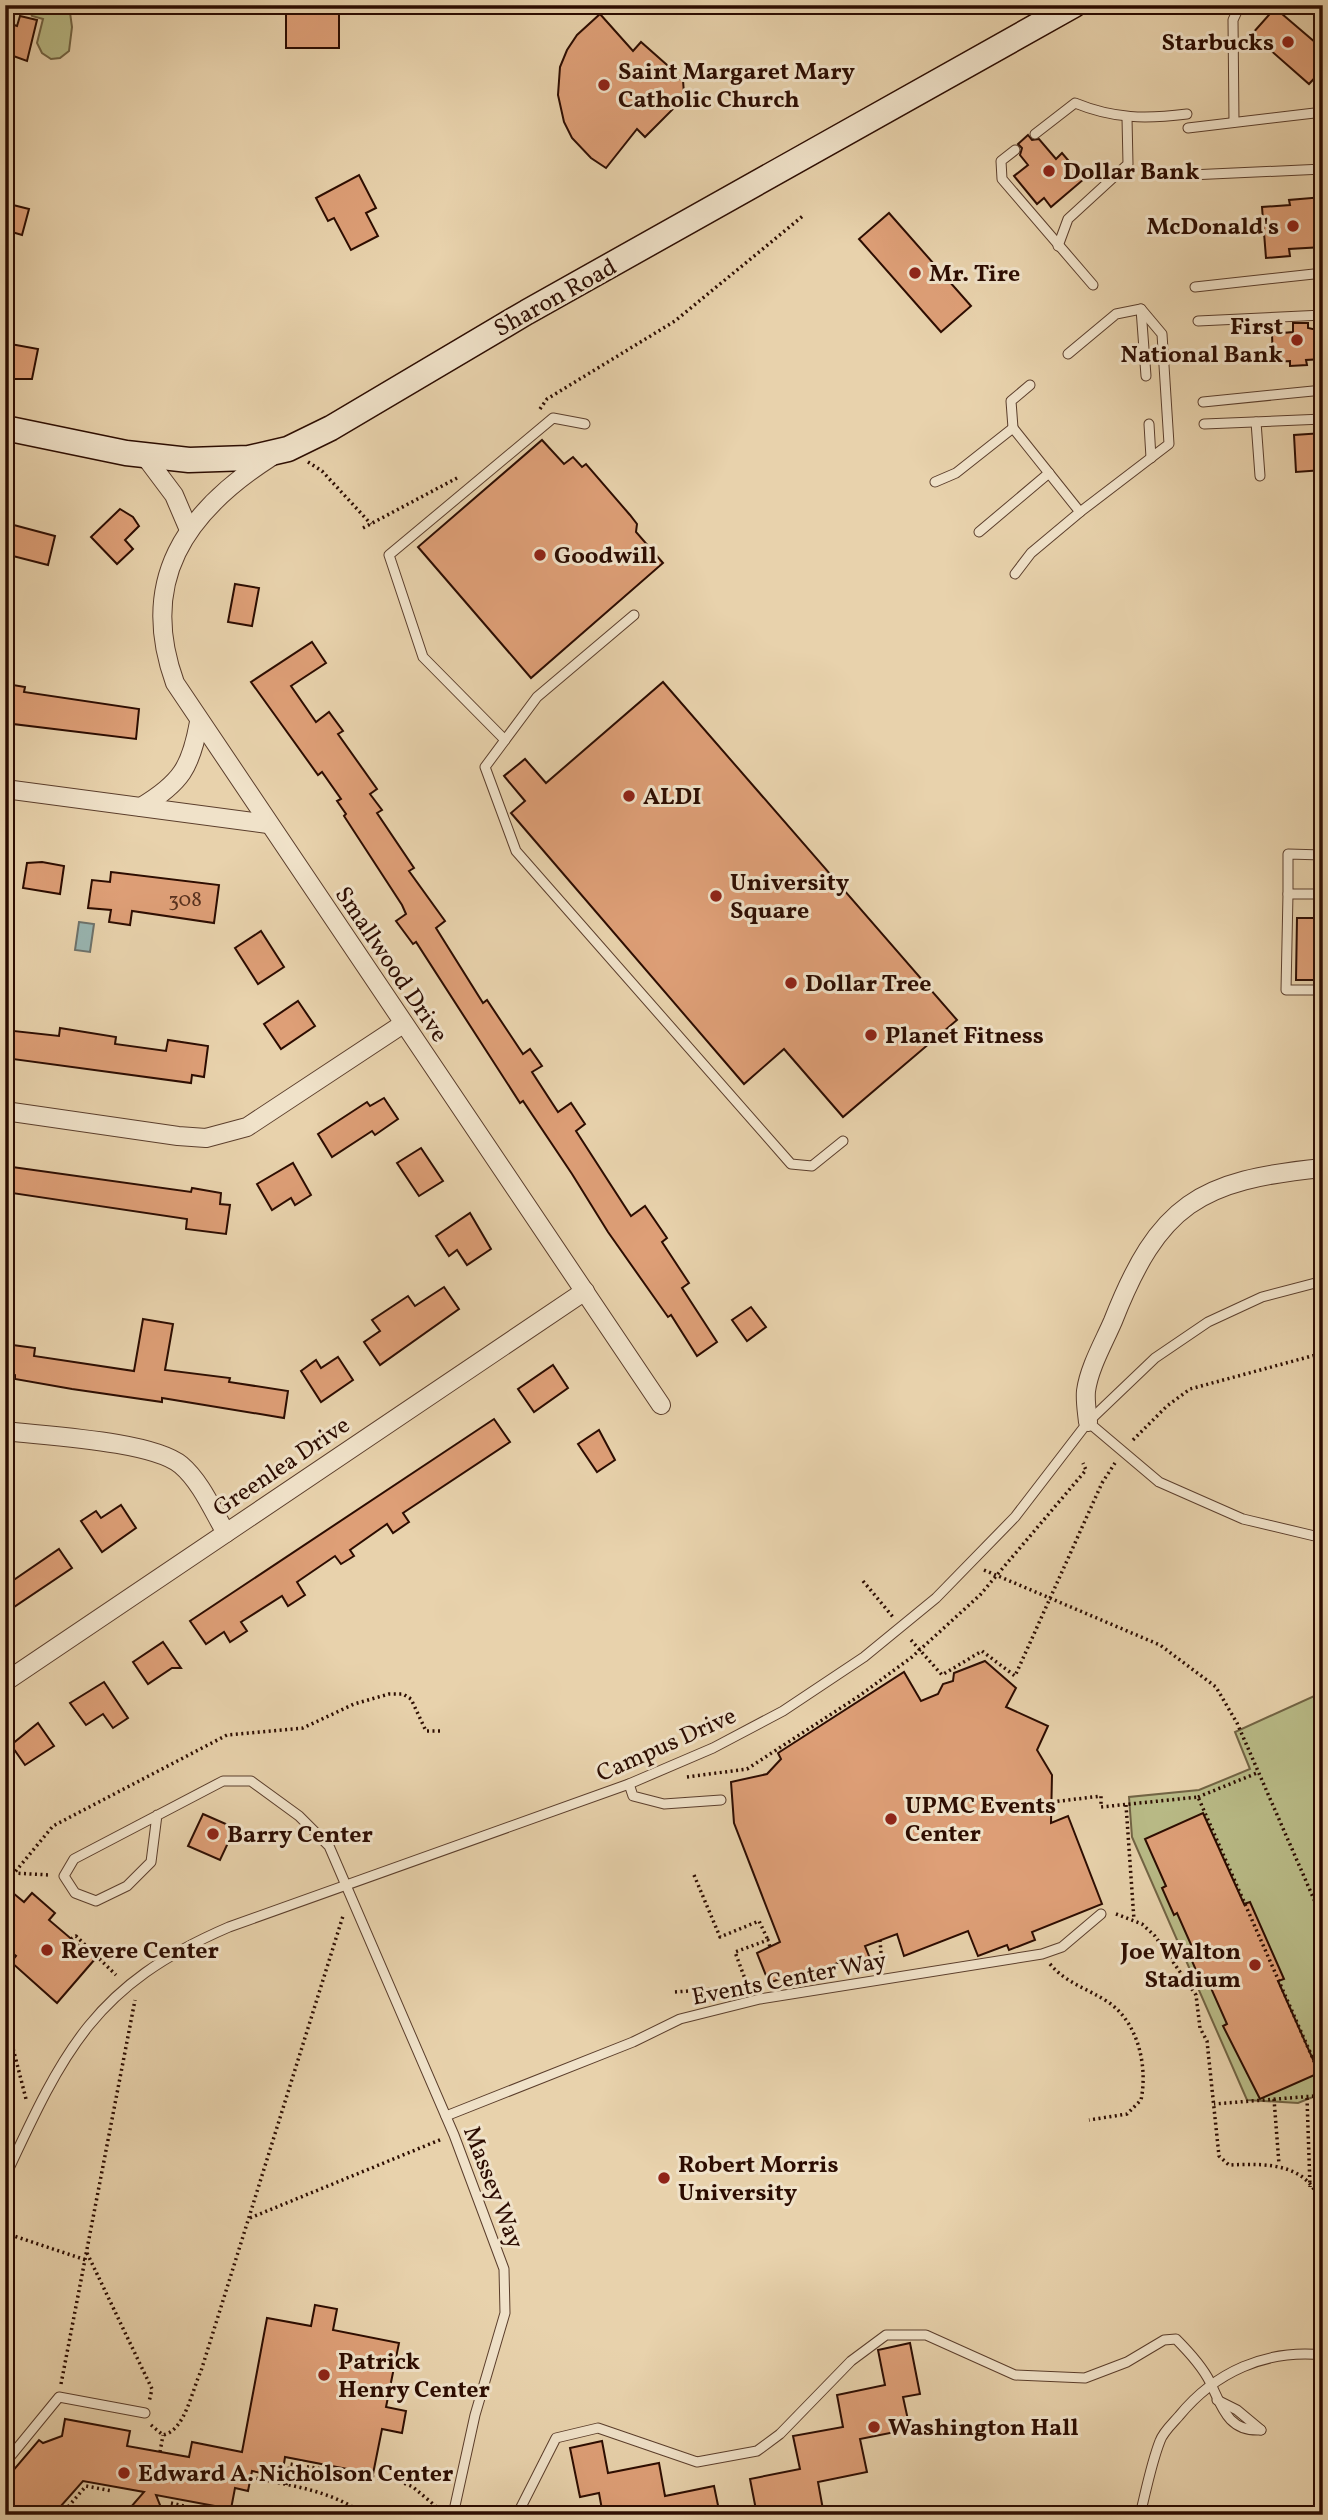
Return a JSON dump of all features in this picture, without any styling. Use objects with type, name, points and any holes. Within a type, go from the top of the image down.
[{"type":"street","name":"Sharon Road","points":[[5,428],[145,455],[212,460],[277,454],[331,428],[527,312],[1074,5]]},
{"type":"street","name":"Smallwood Drive","points":[[277,454],[232,485],[189,530],[169,571],[161,621],[168,664],[175,684],[661,1405]]},
{"type":"street","points":[[145,455],[174,495],[189,530]]},
{"type":"street","points":[[141,807],[162,794],[184,773],[195,746],[199,722]]},
{"type":"street","points":[[5,789],[268,824]]},
{"type":"street","points":[[5,1111],[178,1136],[206,1138],[227,1135],[267,1115],[402,1024]]},
{"type":"street","points":[[1088,1423],[1086,1390],[1092,1374],[1126,1288],[1145,1252],[1165,1223],[1203,1194],[1271,1173],[1323,1168]]},
{"type":"street","name":"Greenlea Drive","points":[[5,1682],[585,1291]]},
{"type":"street","points":[[5,1431],[144,1449],[170,1457],[188,1472],[226,1533]]},
{"type":"lane","points":[[1234,122],[1233,20],[1240,5]]},
{"type":"lane","points":[[1035,134],[1075,103],[1099,113],[1127,118],[1148,119],[1186,114]]},
{"type":"lane","points":[[1188,128],[1323,112]]},
{"type":"lane","points":[[1058,246],[1068,219],[1128,163],[1127,118]]},
{"type":"lane","points":[[1015,150],[1001,161],[1002,179],[1093,285]]},
{"type":"lane","points":[[1190,174],[1323,169]]},
{"type":"lane","points":[[1195,287],[1323,273]]},
{"type":"lane","points":[[1068,354],[1116,314],[1141,309]]},
{"type":"lane","points":[[1141,309],[1146,376]]},
{"type":"lane","points":[[1015,574],[1031,554],[1080,512],[1169,444],[1162,334],[1141,309]]},
{"type":"lane","points":[[1198,321],[1323,315]]},
{"type":"lane","points":[[1030,385],[1011,401],[1013,428],[1080,512]]},
{"type":"lane","points":[[1203,402],[1323,390]]},
{"type":"lane","points":[[505,740],[423,657],[388,555],[553,418],[585,424]]},
{"type":"lane","points":[[1204,424],[1323,419]]},
{"type":"lane","points":[[1256,422],[1260,476]]},
{"type":"lane","points":[[1149,424],[1151,458]]},
{"type":"lane","points":[[935,482],[956,472],[1013,428]]},
{"type":"lane","points":[[979,532],[1049,473]]},
{"type":"lane","points":[[634,615],[537,696],[485,767],[516,851],[791,1164],[812,1166],[844,1141]]},
{"type":"lane","points":[[1323,855],[1288,854],[1286,990],[1323,990]]},
{"type":"lane","points":[[1288,894],[1323,894]]},
{"type":"lane","name":"Campus Drive","points":[[5,2178],[65,2056],[92,2019],[126,1986],[182,1948],[229,1927],[629,1784],[713,1748],[783,1711],[864,1657],[965,1570],[1015,1517],[1088,1423],[1155,1358],[1208,1322],[1262,1297],[1323,1281]]},
{"type":"lane","points":[[1088,1423],[1159,1482],[1243,1519],[1323,1538]]},
{"type":"lane","name":"Massey Way","points":[[64,1876],[74,1859],[223,1781],[251,1781],[299,1816],[329,1846],[446,2116],[504,2269],[507,2292],[505,2313],[475,2415],[453,2515]]},
{"type":"lane","points":[[629,1784],[633,1796],[664,1804],[721,1800]]},
{"type":"lane","points":[[64,1876],[75,1893],[96,1901],[127,1886],[151,1862],[157,1815]]},
{"type":"lane","name":"Events Center Way","points":[[446,2116],[633,2042],[680,2020],[760,1999],[1042,1954],[1062,1947],[1101,1914]]},
{"type":"lane","points":[[517,2515],[556,2438],[598,2428],[697,2462],[757,2451],[798,2416],[851,2361],[886,2335],[926,2335],[1015,2375],[1085,2378],[1127,2362],[1164,2340],[1176,2339],[1210,2383],[1215,2400],[1231,2422],[1250,2431],[1261,2430],[1237,2410],[1215,2400]]},
{"type":"lane","points":[[1140,2515],[1160,2439],[1210,2383],[1260,2361],[1303,2353],[1323,2355]]},
{"type":"lane","points":[[5,2463],[59,2397],[145,2413]]},
{"type":"path","points":[[535,416],[547,399],[675,321],[804,215]]},
{"type":"path","points":[[322,471],[371,524]]},
{"type":"path","points":[[363,528],[468,472]]},
{"type":"path","points":[[911,1640],[942,1675],[982,1651],[1015,1676],[1102,1483],[1122,1452],[1167,1406],[1190,1389],[1229,1376],[1323,1353]]},
{"type":"path","points":[[687,1777],[747,1769],[859,1696],[921,1649],[998,1575],[1086,1470],[1083,1463]]},
{"type":"path","points":[[984,1570],[1160,1645],[1202,1674],[1225,1700],[1323,1920]]},
{"type":"path","points":[[863,1581],[893,1617]]},
{"type":"path","points":[[5,1884],[53,1826],[234,1732],[303,1728],[354,1704],[389,1694],[403,1694],[411,1699],[426,1731],[441,1731]]},
{"type":"path","points":[[1052,1802],[1101,1796],[1101,1807],[1198,1797],[1258,1772]]},
{"type":"path","points":[[1198,1797],[1321,2077],[1314,2096],[1307,2098],[1214,2104]]},
{"type":"path","points":[[1126,1805],[1134,1920]]},
{"type":"path","points":[[13,1873],[64,1876]]},
{"type":"path","points":[[694,1875],[720,1937],[759,1921],[770,1947]]},
{"type":"path","points":[[1101,1914],[1112,1913],[1134,1920],[1155,1936],[1196,1995],[1199,2028],[1208,2041],[1223,2162],[1229,2165],[1279,2165],[1296,2172],[1319,2200],[1323,2216]]},
{"type":"path","points":[[87,2253],[152,2389],[145,2413],[155,2431],[163,2435],[172,2434],[181,2424],[250,2218],[343,1916]]},
{"type":"path","points":[[71,1939],[76,1936],[116,1975]]},
{"type":"path","points":[[880,1940],[884,1978]]},
{"type":"path","points":[[748,1987],[735,1952],[768,1941]]},
{"type":"path","points":[[5,1955],[13,1953]]},
{"type":"path","points":[[1042,1954],[1062,1979],[1109,2002],[1121,2012],[1138,2041],[1143,2080],[1141,2100],[1126,2114],[1089,2120]]},
{"type":"path","points":[[675,1992],[754,1986]]},
{"type":"path","points":[[59,2397],[136,1998]]},
{"type":"path","points":[[5,2017],[26,2099]]},
{"type":"path","points":[[1317,2089],[1323,2087]]},
{"type":"path","points":[[1307,2098],[1310,2187]]},
{"type":"path","points":[[1274,2099],[1279,2165]]},
{"type":"path","points":[[250,2218],[444,2138]]},
{"type":"path","points":[[5,2233],[86,2260]]},
{"type":"path","points":[[160,2452],[163,2435]]},
{"type":"path","points":[[286,2485],[290,2463],[399,2482],[413,2487],[441,2510]]},
{"type":"path","points":[[251,2477],[324,2493],[348,2503],[365,2515]]},
{"type":"path","points":[[61,2515],[86,2486],[112,2491]]},
{"type":"path","points":[[171,2502],[224,2515]]},
{"type":"green space","points":[[27,5],[69,5],[72,27],[69,51],[60,58],[51,59],[42,53],[37,43],[43,19],[32,16]]},
{"type":"green space","name":"Joe Walton Stadium","points":[[1323,1692],[1323,2093],[1298,2103],[1247,2100],[1132,1837],[1129,1797],[1199,1790],[1250,1769],[1235,1732]]},
{"type":"water","points":[[79,922],[94,924],[90,952],[75,950]]},
{"type":"building","points":[[286,5],[339,5],[339,48],[286,48]]},
{"type":"building","name":"Starbucks","points":[[1275,8],[1323,49],[1323,69],[1309,84],[1252,34]]},
{"type":"building","points":[[600,14],[633,51],[641,42],[675,72],[676,78],[683,80],[684,94],[676,97],[677,105],[645,137],[637,129],[606,168],[591,158],[572,138],[564,122],[558,95],[560,67],[567,50],[577,35]]},
{"type":"building","points":[[20,16],[37,20],[27,61],[5,53],[5,22],[17,26]]},
{"type":"building","name":"Dollar Bank","points":[[1028,135],[1032,140],[1039,139],[1056,159],[1062,153],[1084,179],[1051,207],[1044,198],[1037,204],[1014,176],[1028,165],[1020,155],[1022,148],[1018,144]]},
{"type":"building","points":[[359,175],[376,208],[366,213],[378,236],[351,250],[334,218],[328,221],[316,198]]},
{"type":"building","name":"McDonald's","points":[[1323,197],[1323,247],[1289,249],[1290,256],[1266,258],[1262,207],[1290,205],[1289,200]]},
{"type":"building","points":[[5,203],[29,209],[22,235],[5,230]]},
{"type":"building","name":"Mr. Tire","points":[[889,213],[971,306],[941,332],[859,239]]},
{"type":"building","name":"First National Bank","points":[[1293,323],[1308,323],[1308,328],[1322,331],[1323,359],[1306,360],[1307,365],[1290,366],[1290,361],[1273,362],[1272,334],[1293,332]]},
{"type":"building","points":[[5,343],[38,349],[32,379],[5,379]]},
{"type":"building","points":[[1323,433],[1323,470],[1296,472],[1294,435]]},
{"type":"building","name":"Goodwill","points":[[542,440],[564,464],[573,457],[582,467],[586,464],[637,524],[636,532],[663,563],[531,678],[418,547]]},
{"type":"building","points":[[120,509],[133,517],[139,526],[125,540],[133,549],[117,564],[91,537]]},
{"type":"building","points":[[10,524],[55,536],[48,565],[5,554]]},
{"type":"building","points":[[235,584],[259,588],[252,626],[228,622]]},
{"type":"building","points":[[312,642],[326,663],[291,686],[316,722],[329,712],[343,731],[338,734],[377,789],[370,794],[382,810],[377,813],[414,868],[409,871],[445,921],[436,928],[483,1003],[487,1000],[523,1054],[530,1049],[542,1066],[532,1072],[558,1112],[571,1103],[585,1124],[576,1131],[631,1216],[645,1206],[667,1238],[662,1242],[689,1283],[682,1288],[717,1342],[697,1356],[671,1315],[668,1317],[608,1232],[523,1101],[520,1103],[416,942],[413,944],[396,921],[406,914],[402,905],[344,816],[346,814],[337,801],[341,799],[322,772],[318,775],[251,682]]},
{"type":"building","name":"University Square","points":[[663,682],[957,1020],[843,1117],[784,1049],[744,1084],[511,813],[525,801],[504,776],[525,759],[546,783]]},
{"type":"building","points":[[7,684],[25,687],[24,692],[139,709],[136,739],[5,723]]},
{"type":"building","points":[[42,862],[64,866],[60,894],[23,888],[27,863]]},
{"type":"building","points":[[111,872],[219,885],[214,923],[132,911],[130,925],[109,922],[111,910],[88,908],[92,880],[110,882]]},
{"type":"building","points":[[1297,918],[1323,918],[1323,980],[1296,980]]},
{"type":"building","points":[[261,931],[284,967],[258,984],[235,948]]},
{"type":"building","points":[[298,1001],[315,1026],[281,1049],[264,1024]]},
{"type":"building","points":[[60,1028],[116,1037],[115,1044],[166,1051],[168,1040],[208,1046],[204,1077],[192,1075],[191,1083],[5,1058],[5,1030],[59,1036]]},
{"type":"building","points":[[384,1098],[398,1119],[375,1135],[372,1131],[332,1157],[318,1134],[367,1102],[370,1106]]},
{"type":"building","points":[[421,1148],[443,1181],[419,1196],[397,1163]]},
{"type":"building","points":[[293,1163],[311,1195],[295,1205],[291,1198],[272,1210],[257,1184]]},
{"type":"building","points":[[5,1166],[191,1192],[192,1188],[221,1193],[220,1204],[230,1205],[226,1234],[186,1229],[187,1219],[5,1192]]},
{"type":"building","points":[[470,1213],[491,1249],[467,1265],[457,1250],[449,1256],[436,1236]]},
{"type":"building","points":[[444,1287],[459,1309],[380,1365],[364,1342],[380,1331],[372,1320],[408,1296],[415,1306]]},
{"type":"building","points":[[751,1307],[766,1327],[747,1341],[732,1320]]},
{"type":"building","points":[[143,1319],[173,1324],[165,1370],[230,1378],[229,1382],[288,1391],[284,1418],[162,1398],[162,1402],[72,1389],[15,1379],[15,1375],[5,1373],[5,1344],[35,1348],[34,1356],[134,1371]]},
{"type":"building","points":[[338,1357],[353,1380],[321,1402],[301,1371],[316,1360],[321,1368]]},
{"type":"building","points":[[553,1365],[568,1388],[534,1412],[518,1389]]},
{"type":"building","points":[[494,1419],[510,1442],[403,1513],[409,1522],[393,1533],[387,1524],[350,1550],[354,1556],[341,1564],[335,1556],[297,1582],[305,1595],[288,1606],[282,1596],[241,1622],[247,1631],[230,1642],[224,1632],[206,1644],[190,1621]]},
{"type":"building","points":[[599,1430],[615,1460],[597,1472],[578,1444]]},
{"type":"building","points":[[121,1505],[136,1528],[102,1552],[81,1521],[96,1511],[101,1518]]},
{"type":"building","points":[[59,1549],[72,1568],[5,1613],[5,1586]]},
{"type":"building","points":[[163,1642],[181,1668],[172,1668],[148,1684],[133,1662]]},
{"type":"building","name":"UPMC Events Center","points":[[985,1661],[1016,1688],[1006,1707],[1048,1726],[1037,1750],[1052,1775],[1051,1823],[1068,1816],[1102,1904],[1032,1932],[1035,1940],[1009,1950],[1007,1945],[978,1956],[968,1931],[904,1956],[897,1934],[865,1946],[871,1961],[847,1970],[843,1961],[795,1979],[793,1974],[769,1983],[757,1953],[780,1942],[734,1823],[731,1782],[767,1774],[781,1759],[778,1753],[904,1672],[921,1701],[938,1694],[943,1684],[953,1681],[954,1673]]},
{"type":"building","points":[[104,1682],[128,1718],[113,1728],[103,1714],[86,1725],[70,1703]]},
{"type":"building","points":[[38,1723],[54,1746],[25,1765],[11,1745]]},
{"type":"building","points":[[1203,1813],[1244,1904],[1250,1902],[1284,1979],[1278,1981],[1319,2073],[1260,2099],[1223,2026],[1227,2024],[1207,1979],[1201,1982],[1192,1961],[1197,1958],[1177,1913],[1174,1915],[1162,1888],[1166,1886],[1145,1839]]},
{"type":"building","name":"Barry Center","points":[[203,1814],[235,1828],[220,1860],[188,1846]]},
{"type":"building","name":"Revere Center","points":[[13,1893],[24,1902],[32,1893],[55,1913],[49,1920],[95,1959],[57,2003],[11,1962],[16,1956],[5,1947],[13,1938],[5,1932],[5,1902]]},
{"type":"building","points":[[315,2305],[337,2309],[333,2330],[399,2343],[386,2407],[406,2411],[402,2433],[382,2429],[373,2474],[285,2457],[282,2477],[252,2471],[248,2491],[235,2488],[231,2509],[156,2495],[164,2515],[124,2515],[144,2492],[83,2481],[53,2515],[5,2515],[5,2480],[39,2440],[43,2443],[62,2436],[65,2419],[130,2431],[127,2446],[189,2457],[192,2442],[242,2452],[267,2318],[311,2326]]},
{"type":"building","name":"Washington Hall","points":[[910,2343],[920,2394],[903,2397],[910,2429],[860,2439],[867,2472],[818,2482],[824,2515],[757,2515],[750,2479],[800,2469],[793,2436],[843,2427],[837,2395],[885,2385],[878,2350]]},
{"type":"building","points":[[602,2441],[608,2473],[659,2463],[665,2496],[714,2486],[720,2515],[603,2515],[599,2493],[580,2497],[570,2448]]},
{"type":"place","name":"Starbucks","points":[[1288,42]]},
{"type":"place","name":"Saint Margaret Mary Catholic Church","points":[[604,85]]},
{"type":"place","name":"Dollar Bank","points":[[1049,171]]},
{"type":"place","name":"McDonald's","points":[[1293,226]]},
{"type":"place","name":"Mr. Tire","points":[[915,273]]},
{"type":"place","name":"First National Bank","points":[[1297,340]]},
{"type":"place","name":"Goodwill","points":[[540,555]]},
{"type":"place","name":"ALDI","points":[[629,796]]},
{"type":"place","name":"University Square","points":[[716,896]]},
{"type":"place","name":"Dollar Tree","points":[[791,983]]},
{"type":"place","name":"Planet Fitness","points":[[871,1035]]},
{"type":"place","name":"UPMC Events Center","points":[[891,1819]]},
{"type":"place","name":"Barry Center","points":[[213,1834]]},
{"type":"place","name":"Revere Center","points":[[47,1950]]},
{"type":"place","name":"Joe Walton Stadium","points":[[1255,1965]]},
{"type":"place","name":"Robert Morris University","points":[[664,2178]]},
{"type":"place","name":"Patrick Henry Center","points":[[324,2375]]},
{"type":"place","name":"Washington Hall","points":[[874,2427]]},
{"type":"place","name":"Edward A. Nicholson Center","points":[[124,2473]]}]
